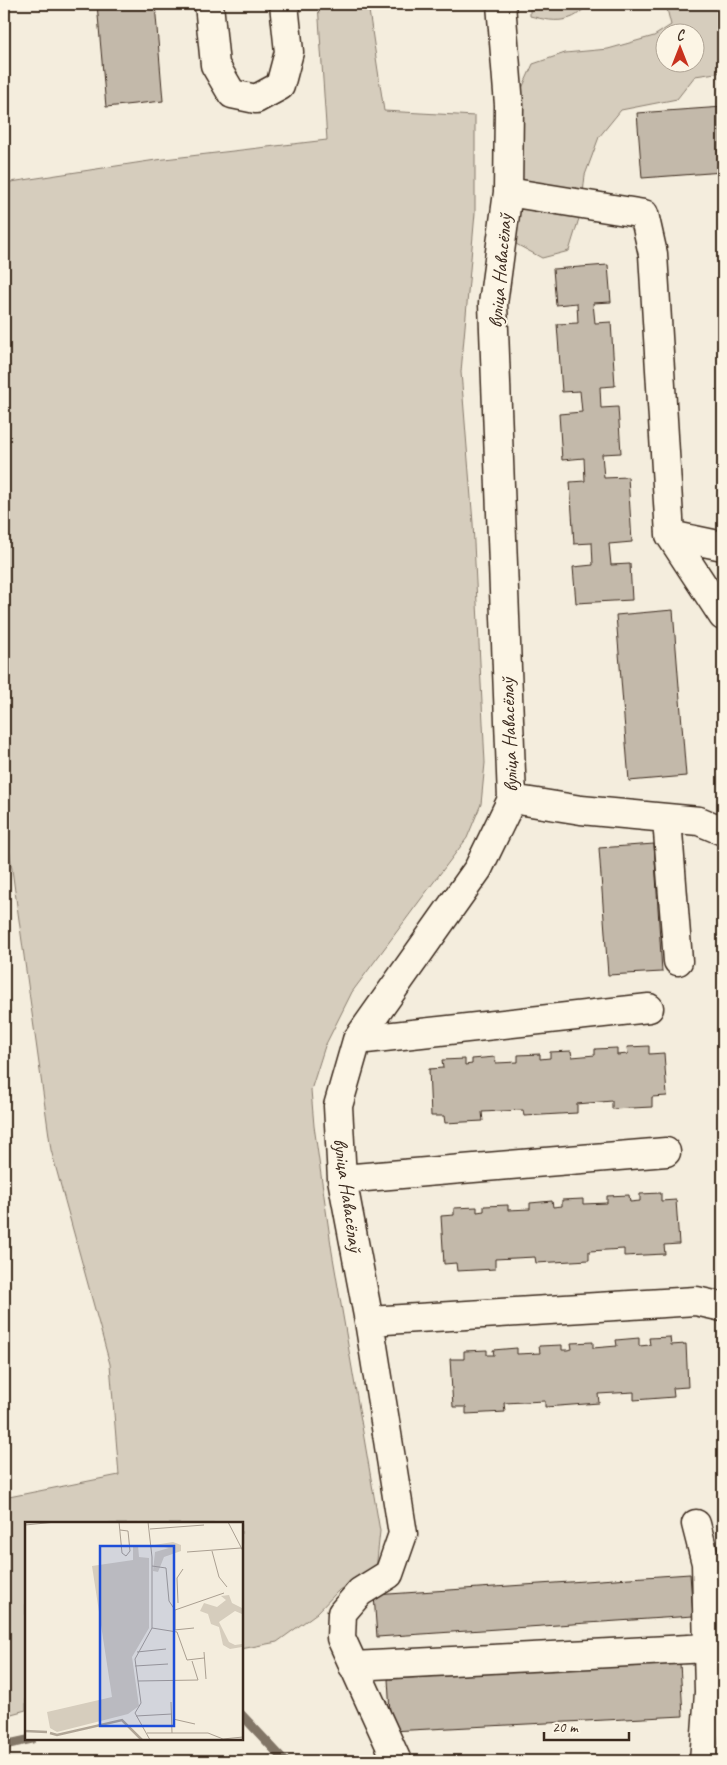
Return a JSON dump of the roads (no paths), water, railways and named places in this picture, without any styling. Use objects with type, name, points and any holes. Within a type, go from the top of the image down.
[{"type":"street","points":[[209,4],[215,64],[232,94],[256,99],[280,86],[289,52],[284,4]]},
{"type":"street","name":"вуліца Навасёлаў","points":[[352,1666],[341,1638],[342,1613],[360,1592],[389,1574],[403,1534],[368,1321],[342,1179],[338,1106],[357,1040],[478,869],[512,799],[493,304],[508,192],[510,105],[501,4]]},
{"type":"street","points":[[508,192],[644,214],[653,254],[670,535],[723,616]]},
{"type":"street","points":[[670,535],[723,546]]},
{"type":"street","points":[[512,799],[581,810],[715,824]]},
{"type":"street","points":[[667,818],[678,961]]},
{"type":"street","points":[[357,1040],[649,1008]]},
{"type":"street","points":[[342,1179],[666,1152]]},
{"type":"street","points":[[368,1321],[696,1302],[723,1307]]},
{"type":"street","points":[[696,1524],[706,1563],[708,1648],[716,1696],[704,1761]]},
{"type":"street","points":[[396,1761],[352,1666],[708,1648]]},
{"type":"waterway","points":[[242,1715],[285,1761]]},
{"type":"waterway","points":[[4,1745],[27,1740]]}]
